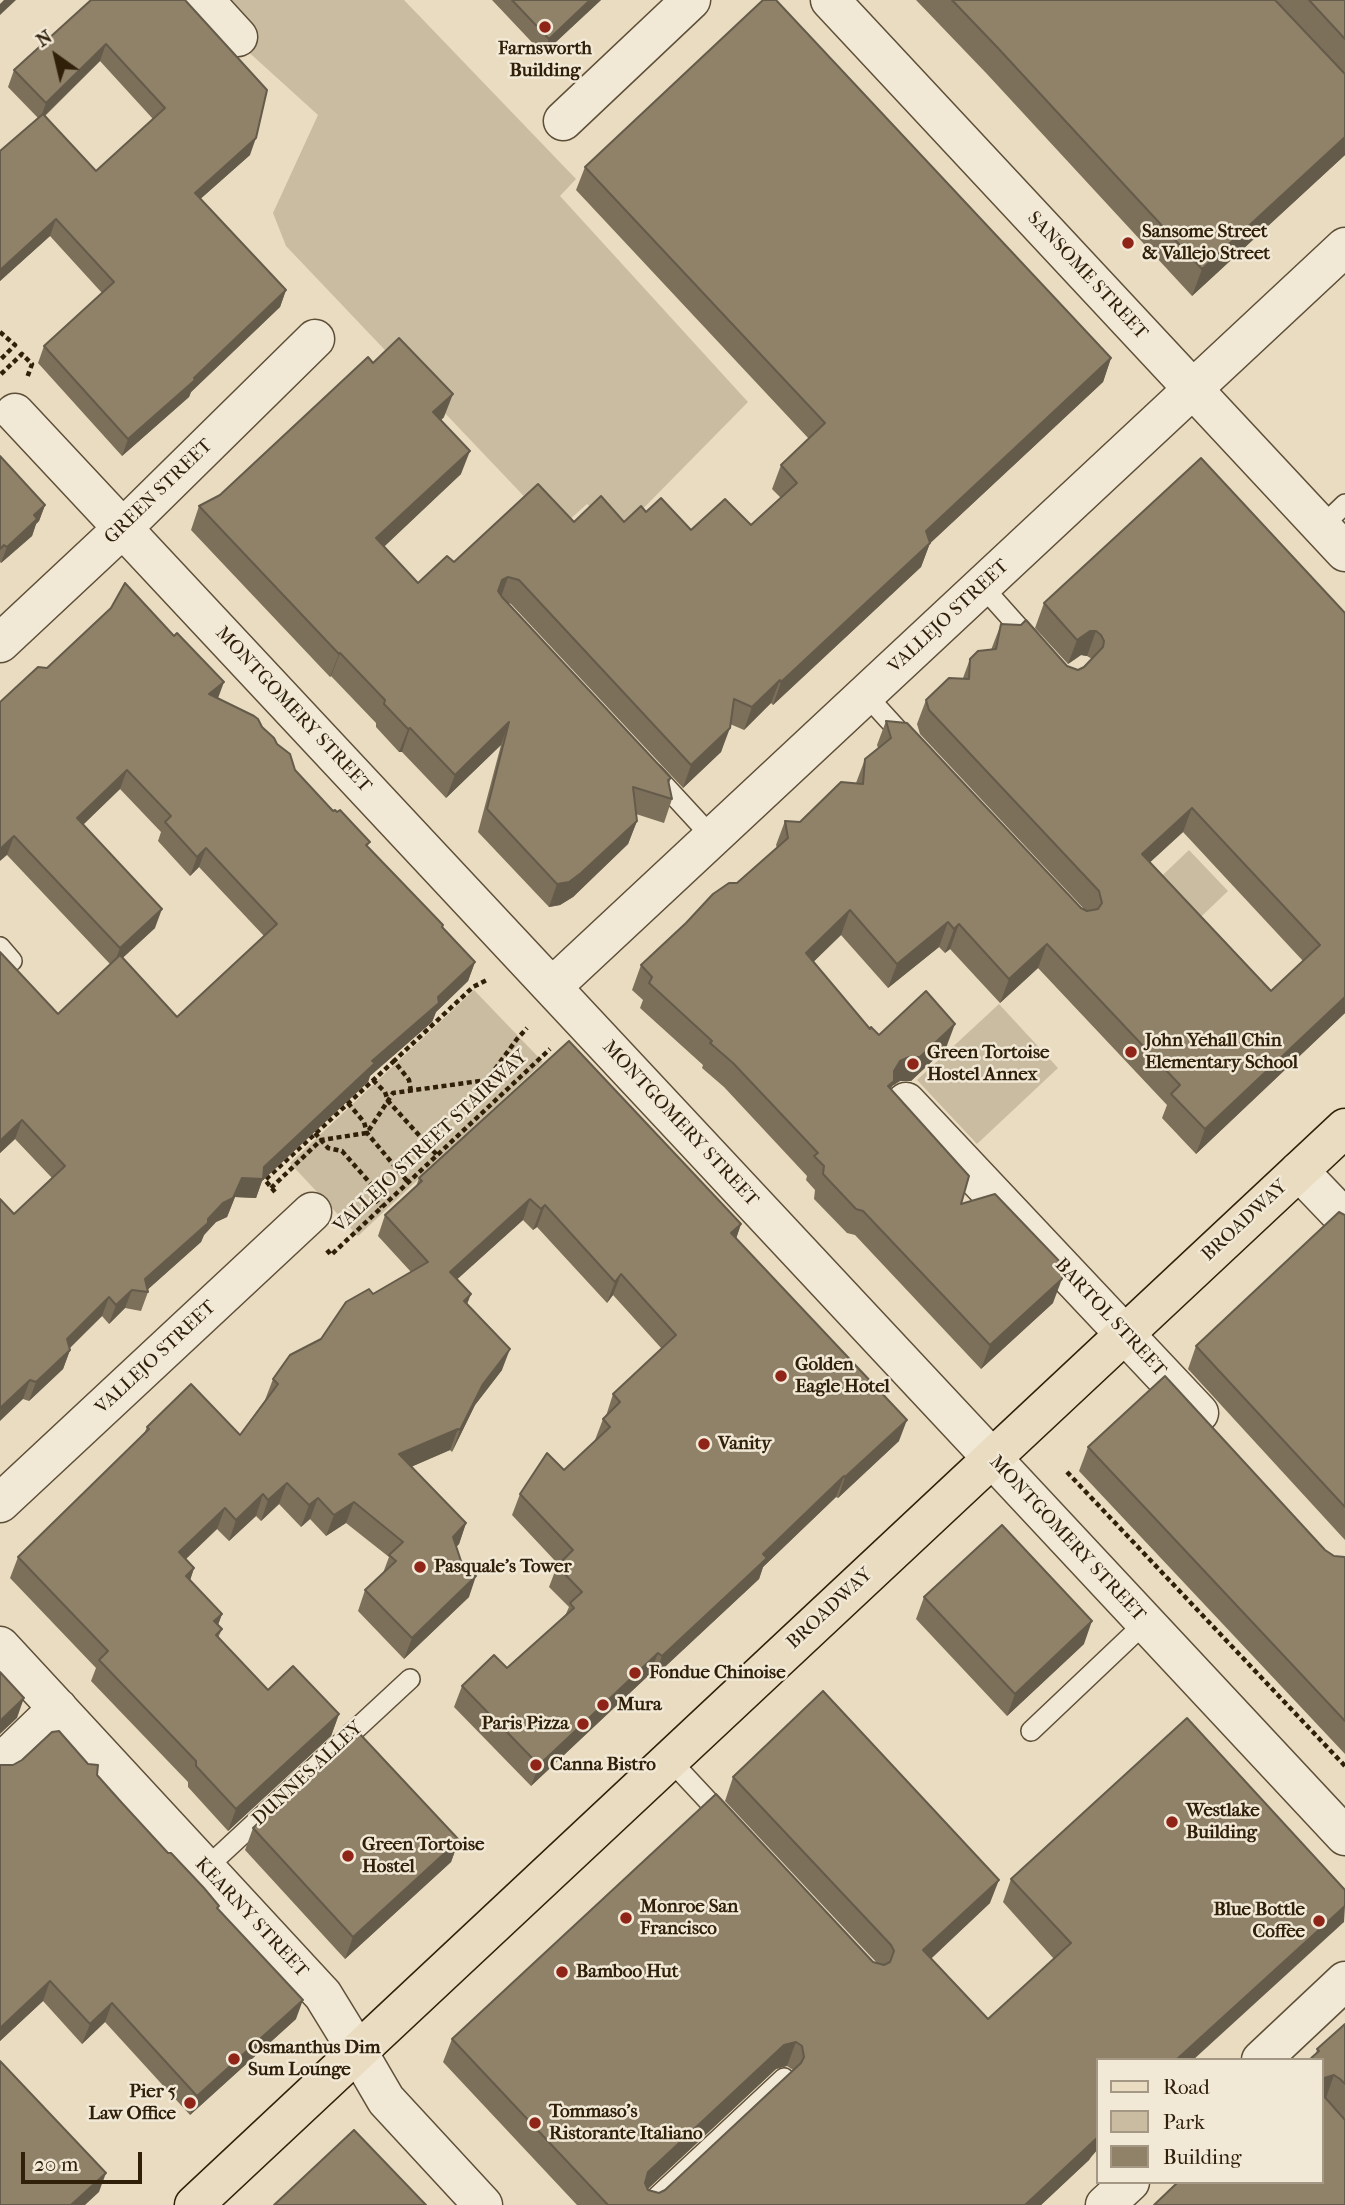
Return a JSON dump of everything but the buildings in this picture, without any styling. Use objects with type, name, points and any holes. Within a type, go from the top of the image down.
[{"type":"main road","name":"BROADWAY","points":[[194,2205],[1345,1128]]},
{"type":"street","points":[[204,0],[238,37]]},
{"type":"street","points":[[563,121],[691,0]]},
{"type":"street","name":"SANSOME STREET","points":[[830,0],[1193,390],[1337,528]]},
{"type":"street","name":"VALLEJO STREET","points":[[552,987],[1345,247]]},
{"type":"street","name":"GREEN STREET","points":[[0,643],[123,528],[315,340]]},
{"type":"street","name":"MONTGOMERY STREET","points":[[15,413],[1345,1836]]},
{"type":"street","name":"BARTOL STREET","points":[[906,1102],[1222,1439]]},
{"type":"street","points":[[1299,1171],[1345,1220]]},
{"type":"street","name":"VALLEJO STREET","points":[[0,1503],[312,1212]]},
{"type":"street","name":"KEARNY STREET","points":[[0,1646],[323,1995],[386,2100],[484,2205]]},
{"type":"street","points":[[0,1763],[58,1708]]},
{"type":"street","points":[[1267,2058],[1345,1981]]},
{"type":"street","points":[[1105,2205],[1128,2184]]},
{"type":"lane","points":[[982,586],[1043,654]]},
{"type":"lane","points":[[866,695],[919,752]]},
{"type":"lane","points":[[639,759],[713,838]]},
{"type":"lane","points":[[1031,1731],[1146,1622]]},
{"type":"lane","name":"DUNNES ALLEY","points":[[205,1869],[410,1679]]},
{"type":"lane","points":[[670,1760],[737,1831]]},
{"type":"lane","points":[[648,2205],[784,2078]]},
{"type":"path","points":[[0,331],[15,345],[0,360]]},
{"type":"path","points":[[0,375],[22,354]]},
{"type":"path","points":[[265,1180],[473,986],[487,980]]},
{"type":"path","name":"VALLEJO STREET STAIRWAY","points":[[388,1101],[393,1093],[487,1080],[527,1028]]},
{"type":"path","name":"VALLEJO STREET STAIRWAY","points":[[331,1255],[550,1049]]},
{"type":"path","points":[[394,1061],[409,1080],[411,1091]]},
{"type":"path","points":[[373,1080],[385,1092],[388,1101],[437,1155]]},
{"type":"path","points":[[271,1188],[321,1140],[367,1133],[388,1101]]},
{"type":"path","points":[[348,1104],[364,1122],[367,1133],[408,1182]]},
{"type":"path","points":[[315,1133],[328,1148],[342,1151],[371,1184],[375,1199],[382,1207]]},
{"type":"path","points":[[1067,1472],[1345,1766]]},
{"type":"green space","points":[[228,0],[404,0],[576,179],[560,196],[748,402],[619,533],[587,504],[557,531],[286,246],[273,213],[318,115],[243,47],[258,34]]},
{"type":"green space","points":[[1189,850],[1228,891],[1184,933],[1146,891]]},
{"type":"green space","points":[[474,990],[543,1062],[358,1236],[290,1163]]},
{"type":"green space","points":[[999,1004],[1058,1068],[977,1144],[917,1080]]},
{"type":"place","name":"Farnsworth Building","points":[[545,27]]},
{"type":"place","name":"Sansome Street & Vallejo Street","points":[[1128,243]]},
{"type":"place","name":"John Yehall Chin Elementary School","points":[[1131,1052]]},
{"type":"place","name":"Green Tortoise Hostel Annex","points":[[913,1064]]},
{"type":"place","name":"Golden Eagle Hotel","points":[[781,1376]]},
{"type":"place","name":"Vanity","points":[[704,1444]]},
{"type":"place","name":"Pasquale's Tower","points":[[420,1567]]},
{"type":"place","name":"Fondue Chinoise","points":[[635,1673]]},
{"type":"place","name":"Mura","points":[[603,1705]]},
{"type":"place","name":"Paris Pizza","points":[[583,1724]]},
{"type":"place","name":"Canna Bistro","points":[[536,1765]]},
{"type":"place","name":"Westlake Building","points":[[1172,1822]]},
{"type":"place","name":"Green Tortoise Hostel","points":[[348,1856]]},
{"type":"place","name":"Monroe San Francisco","points":[[626,1918]]},
{"type":"place","name":"Blue Bottle Coffee","points":[[1319,1921]]},
{"type":"place","name":"Bamboo Hut","points":[[562,1972]]},
{"type":"place","name":"Osmanthus Dim Sum Lounge","points":[[234,2059]]},
{"type":"place","name":"Pier 5 Law Office","points":[[190,2103]]},
{"type":"place","name":"Tommaso's Ristorante Italiano","points":[[535,2123]]}]
